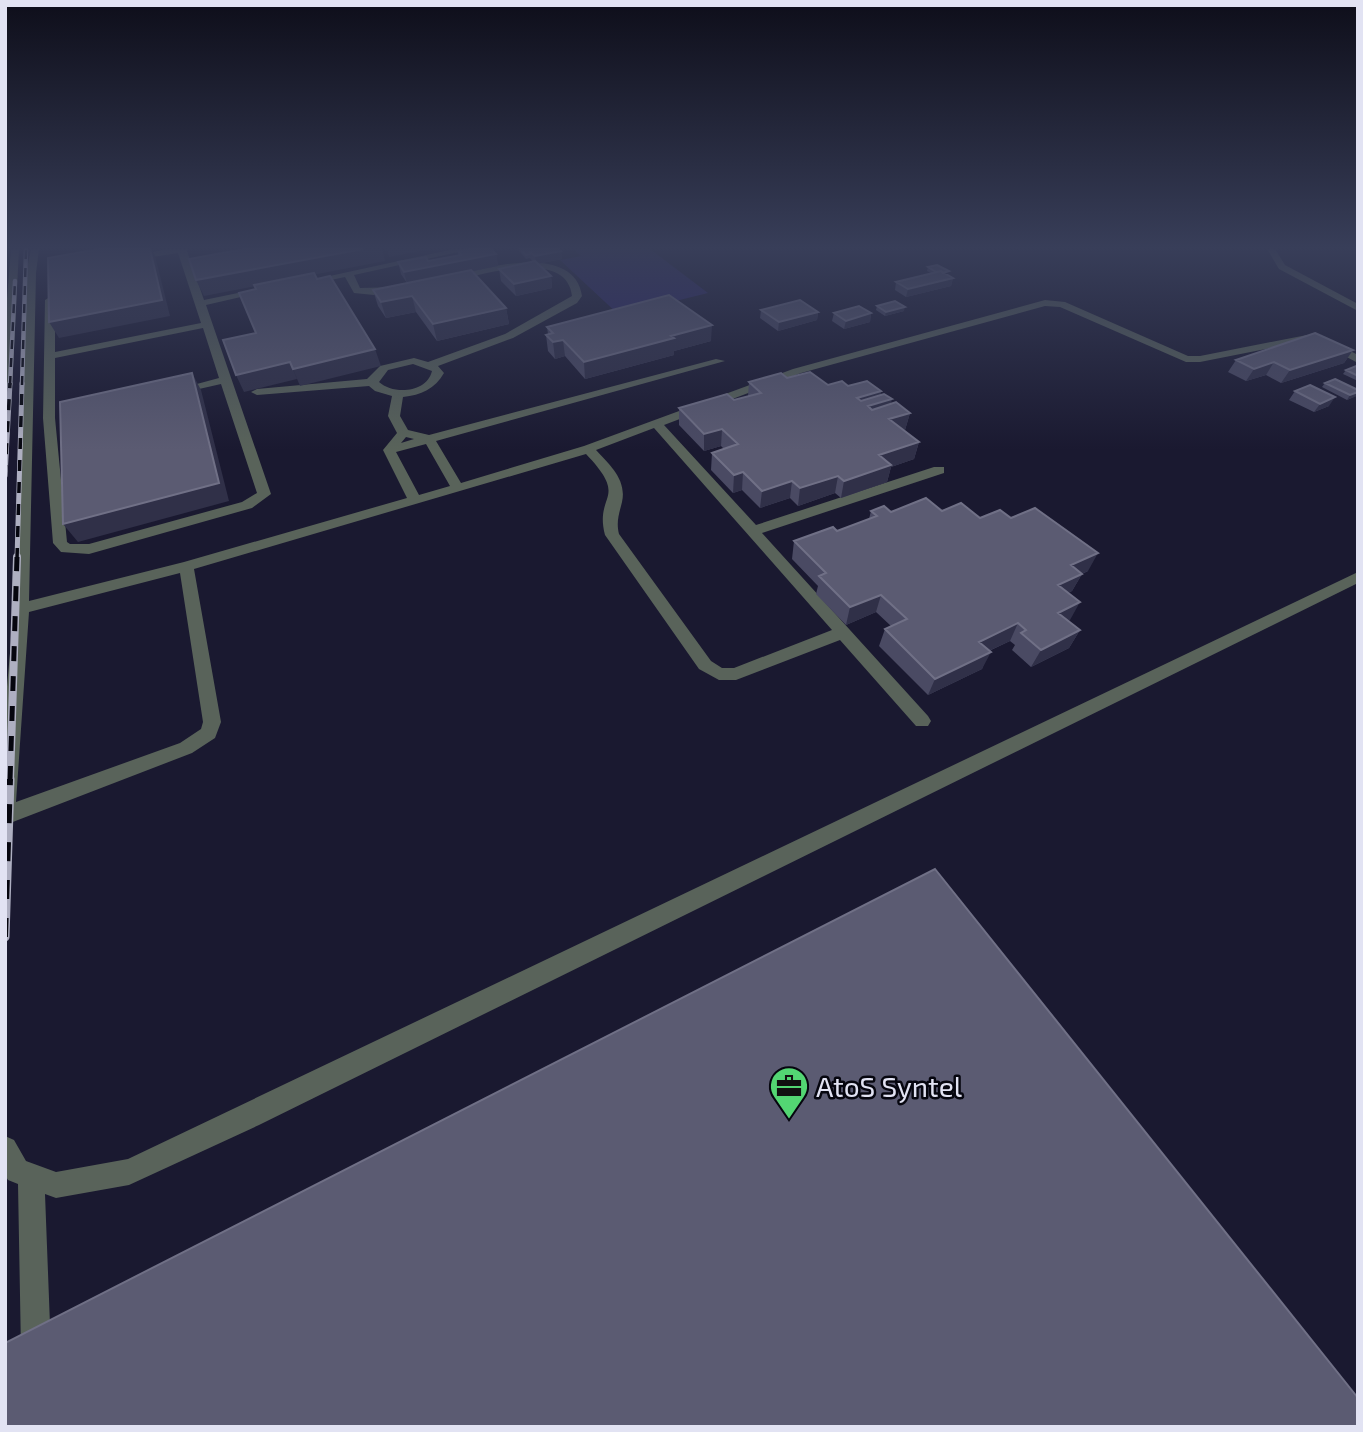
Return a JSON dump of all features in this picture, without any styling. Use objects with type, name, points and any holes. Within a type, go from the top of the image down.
[{"type":"street","points":[[5,408],[9,316]]},
{"type":"street","points":[[33,316],[22,581],[17,614],[6,815],[187,748],[209,733],[212,722],[186,566]]},
{"type":"street","points":[[50,316],[50,418],[60,544],[66,549],[89,549],[247,505],[264,494],[202,316]]},
{"type":"street","points":[[373,382],[377,373],[393,364],[414,362],[431,365],[509,336],[546,316]]},
{"type":"street","points":[[17,614],[588,449],[817,364],[999,316]]},
{"type":"street","points":[[1089,316],[1186,359],[1307,338],[1325,342],[1358,360]]},
{"type":"street","points":[[51,356],[205,324]]},
{"type":"street","points":[[389,450],[720,361]]},
{"type":"street","points":[[257,392],[373,382],[383,391],[414,391],[432,384],[438,373],[431,365]]},
{"type":"street","points":[[171,392],[225,380]]},
{"type":"street","points":[[398,393],[394,416],[402,433]]},
{"type":"street","points":[[50,418],[63,415]]},
{"type":"street","points":[[658,425],[922,721]]},
{"type":"street","points":[[402,433],[429,439],[458,488]]},
{"type":"street","points":[[389,450],[402,433]]},
{"type":"street","points":[[588,449],[616,484],[617,494],[608,524],[612,535],[711,670],[726,675],[736,674],[843,632]]},
{"type":"street","points":[[389,450],[415,501]]},
{"type":"street","points":[[753,531],[939,470]]},
{"type":"street","points":[[5,1149],[17,1171],[56,1185],[129,1172],[250,1116],[1358,577]]},
{"type":"street","points":[[31,1176],[37,1384]]},
{"type":"building","points":[[49,316],[81,316],[49,322]]},
{"type":"building","points":[[249,316],[355,316],[375,349],[293,369],[290,362],[236,375],[223,340],[256,333]]},
{"type":"building","points":[[427,316],[470,316],[433,324]]},
{"type":"building","points":[[590,316],[699,316],[712,325],[584,362],[563,340],[553,342],[546,335],[553,333],[547,327]]},
{"type":"building","points":[[770,316],[803,316],[779,322]]},
{"type":"building","points":[[838,316],[862,316],[846,321]]},
{"type":"building","points":[[1315,333],[1353,350],[1290,370],[1274,362],[1254,369],[1236,360]]},
{"type":"building","points":[[1356,366],[1358,376],[1346,370]]},
{"type":"building","points":[[810,372],[828,385],[842,381],[848,386],[867,381],[881,391],[857,398],[861,401],[884,394],[892,399],[868,406],[872,410],[896,402],[910,413],[889,419],[919,442],[879,455],[891,465],[844,481],[838,476],[800,488],[792,481],[762,491],[743,472],[734,475],[712,453],[738,444],[722,429],[704,434],[679,408],[727,394],[734,400],[761,393],[749,382],[781,373],[787,378]]},
{"type":"building","points":[[192,373],[219,483],[63,524],[60,402]]},
{"type":"building","points":[[1335,379],[1358,392],[1350,395],[1325,383]]},
{"type":"building","points":[[1310,385],[1335,397],[1320,404],[1295,391]]},
{"type":"building","points":[[926,498],[942,511],[961,503],[980,518],[1000,510],[1011,518],[1035,508],[1098,553],[1071,565],[1082,574],[1058,585],[1080,602],[1058,613],[1080,630],[1041,650],[1021,633],[1026,630],[1018,623],[979,642],[991,652],[935,679],[885,629],[907,619],[881,595],[850,607],[819,576],[826,573],[794,541],[833,527],[837,531],[877,516],[871,511],[884,506],[891,512]]},
{"type":"building","name":"AtoS Syntel","points":[[935,869],[1358,1398],[1358,1427],[5,1427],[5,1343]]},
{"type":"railway","points":[[10,385],[13,316]]},
{"type":"railway","points":[[22,385],[24,316]]},
{"type":"railway","points":[[5,476],[10,383]]},
{"type":"railway","points":[[17,559],[22,383]]},
{"type":"railway","points":[[10,781],[17,557]]},
{"type":"railway","points":[[5,937],[10,779]]},
{"type":"place","name":"AtoS Syntel","points":[[789,1120]]}]
